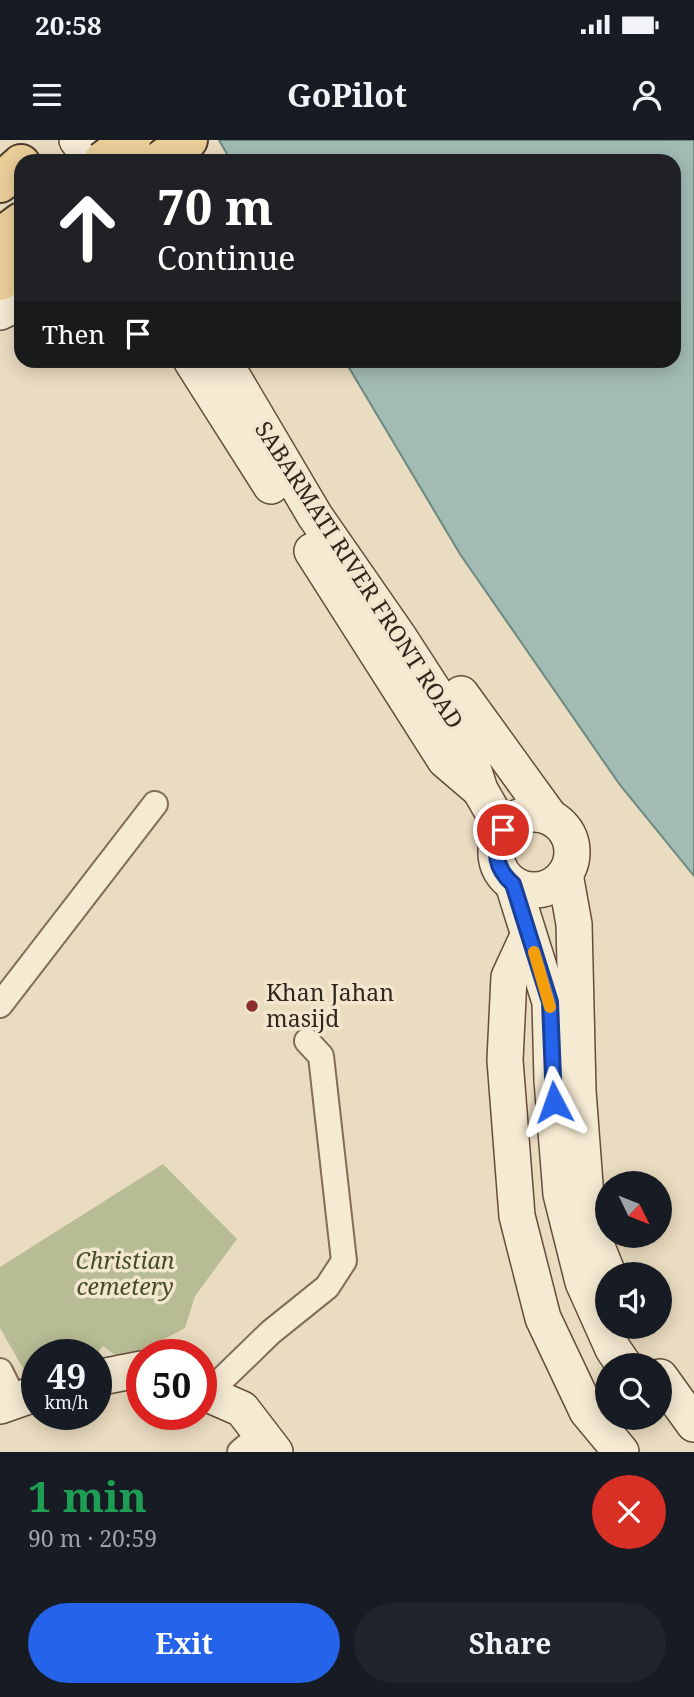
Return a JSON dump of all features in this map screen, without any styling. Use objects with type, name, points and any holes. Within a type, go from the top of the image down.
[{"type":"main road","points":[[77,140],[88,154]]},
{"type":"main road","points":[[107,140],[118,154]]},
{"type":"main road","points":[[112,154],[131,140]]},
{"type":"main road","points":[[169,154],[188,140]]},
{"type":"main road","points":[[0,183],[14,170]]},
{"type":"main road","points":[[0,238],[14,227]]},
{"type":"main road","points":[[0,281],[14,270]]},
{"type":"main road","points":[[196,368],[444,760],[480,790]]},
{"type":"main road","name":"SABARMATI RIVER FRONT ROAD","points":[[228,368],[315,516],[399,637],[463,736],[480,790],[503,830]]},
{"type":"main road","points":[[254,368],[335,508],[481,723],[571,842],[570,864],[557,883],[535,890],[524,889],[504,876],[498,865],[498,841],[503,830],[524,815],[550,817]]},
{"type":"main road","points":[[565,874],[574,923],[578,1091],[589,1224],[603,1262]]},
{"type":"main road","points":[[513,884],[550,1002],[552,1080],[561,1194],[583,1282],[616,1353]]},
{"type":"main road","points":[[528,936],[509,977],[505,1060],[517,1216],[543,1318],[587,1411],[621,1452]]},
{"type":"main road","points":[[672,1394],[694,1424]]},
{"type":"main road","points":[[217,1398],[242,1409],[259,1446]]},
{"type":"main road","points":[[672,1429],[692,1452]]},
{"type":"street","points":[[0,1006],[155,804]]},
{"type":"street","points":[[217,1380],[327,1287],[344,1261],[321,1056],[307,1041]]},
{"type":"green space","name":"Christian cemetery","points":[[163,1164],[237,1239],[195,1296],[185,1328],[164,1339],[126,1339],[126,1359],[123,1361],[112,1353],[112,1339],[21,1339],[21,1365],[0,1328],[0,1267]]},
{"type":"water","points":[[219,140],[694,140],[694,876],[620,785],[460,554],[349,368],[681,368],[681,154],[227,154]]},
{"type":"slow traffic","points":[[534,952],[550,1007]]},
{"type":"place","name":"Khan Jahan masijd","points":[[252,1006]]},
{"type":"route","points":[[503,830],[496,853],[498,865],[504,876],[513,884],[550,1002],[554,1102]]}]
